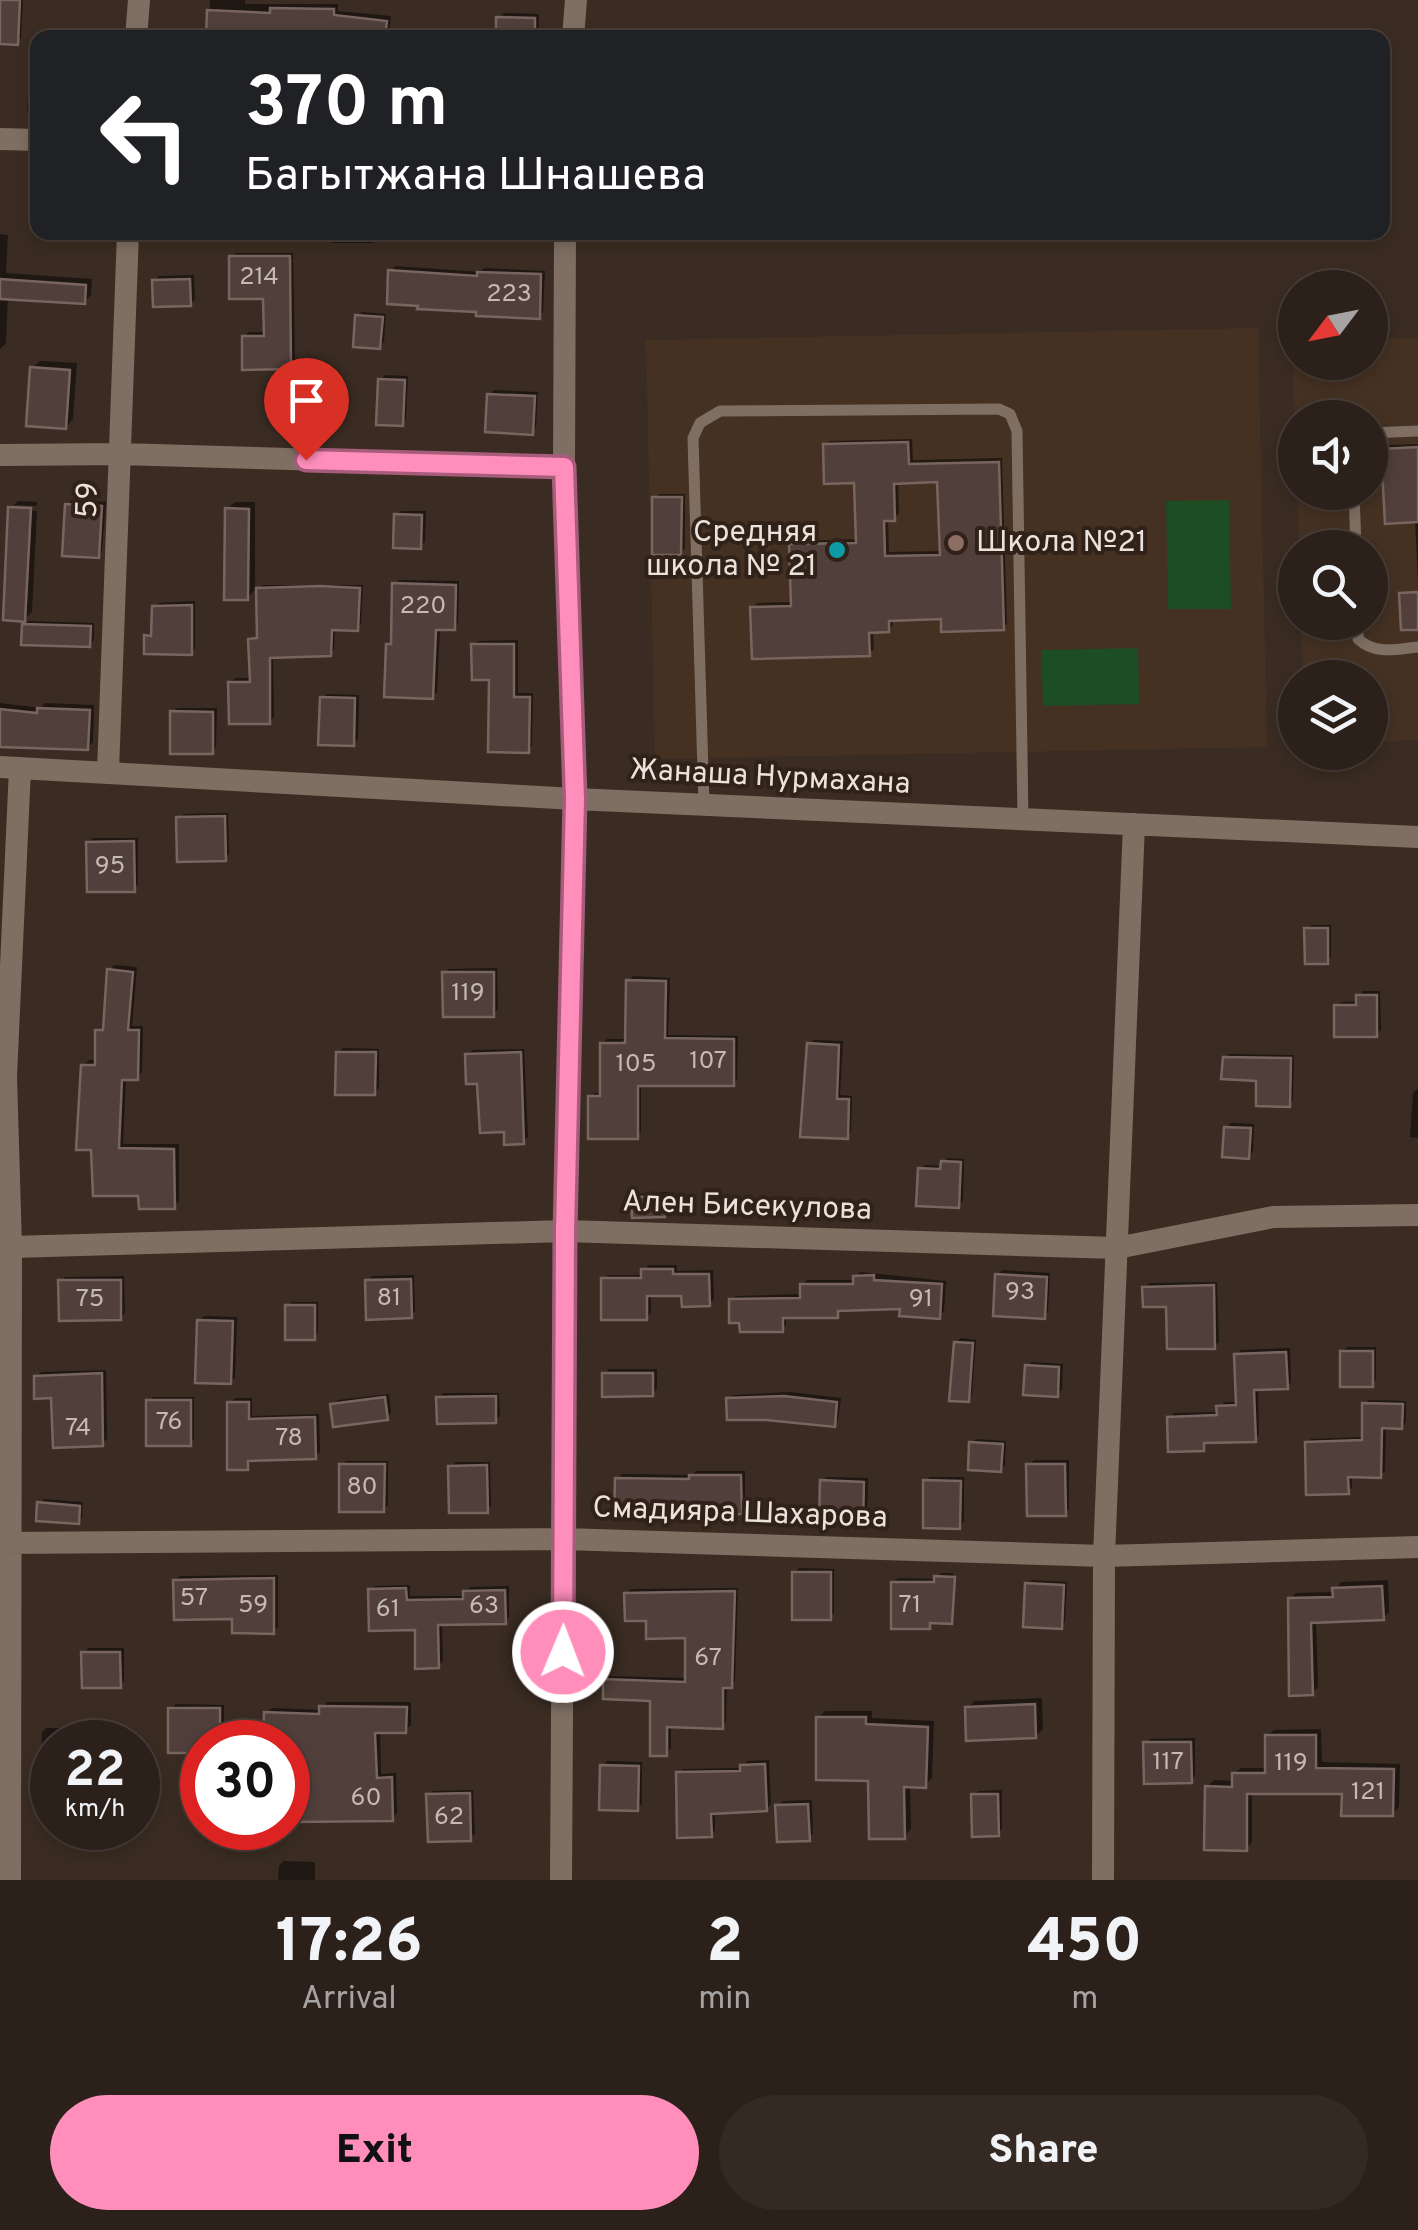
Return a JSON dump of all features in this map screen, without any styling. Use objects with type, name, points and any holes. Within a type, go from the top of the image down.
[{"type":"street","points":[[136,30],[138,0]]},
{"type":"street","points":[[574,30],[576,0]]},
{"type":"street","points":[[0,139],[30,140]]},
{"type":"street","name":"59","points":[[108,771],[128,240]]},
{"type":"street","points":[[562,1880],[565,1232],[575,799],[564,467],[564,240]]},
{"type":"street","points":[[0,455],[121,454],[564,467]]},
{"type":"street","points":[[10,768],[3,1076],[11,1247],[4,1544],[10,1880]]},
{"type":"street","name":"Жанаша Нурмахана","points":[[10,768],[1418,838]]},
{"type":"street","points":[[1103,1880],[1104,1556],[1134,824]]},
{"type":"street","name":"Ален Бисекулова","points":[[11,1247],[565,1232],[1116,1248],[1273,1217],[1418,1215]]},
{"type":"street","name":"Смадияра Шахарова","points":[[4,1544],[564,1539],[1104,1556],[1418,1547]]},
{"type":"lane","points":[[704,805],[693,438],[700,423],[720,411],[998,410],[1010,414],[1016,431],[1023,819]]},
{"type":"lane","points":[[1388,432],[1418,431]]},
{"type":"lane","points":[[1359,640],[1367,647],[1381,650],[1418,647]]},
{"type":"shaded area","name":"Школа №21","points":[[1258,328],[1267,747],[655,759],[646,340]]},
{"type":"shaded area","points":[[1418,338],[1418,740],[1388,741],[1388,660],[1302,660],[1302,640],[1388,640],[1388,530],[1298,530],[1298,510],[1388,510],[1388,400],[1294,400],[1293,380],[1388,380],[1388,339]]},
{"type":"green space","points":[[1229,500],[1231,609],[1168,609],[1166,501]]},
{"type":"green space","points":[[1138,648],[1139,704],[1043,706],[1041,650]]},
{"type":"building","points":[[0,0],[20,0],[18,45],[0,44]]},
{"type":"building","points":[[270,8],[334,9],[334,15],[387,21],[386,30],[206,30],[207,10],[270,13]]},
{"type":"building","points":[[496,17],[535,18],[535,30],[496,30]]},
{"type":"building","points":[[229,256],[290,256],[291,369],[242,370],[242,336],[264,336],[263,299],[229,299]]},
{"type":"building","points":[[388,270],[477,276],[477,272],[541,274],[540,319],[476,316],[476,312],[387,304]]},
{"type":"building","points":[[0,279],[86,285],[85,304],[0,299]]},
{"type":"building","points":[[190,279],[191,306],[153,307],[152,280]]},
{"type":"building","points":[[355,315],[383,317],[380,349],[353,347]]},
{"type":"building","points":[[30,367],[70,370],[66,429],[26,426]]},
{"type":"building","points":[[378,379],[405,380],[403,426],[376,425]]},
{"type":"building","points":[[487,394],[535,396],[533,435],[485,432]]},
{"type":"building","name":"Средняя школа № 21","points":[[908,442],[909,464],[999,462],[1004,630],[941,632],[941,619],[889,621],[889,632],[869,633],[870,656],[752,659],[750,607],[791,606],[789,544],[856,543],[854,483],[824,484],[823,444]],"holes":[[[937,482],[940,555],[885,556],[884,521],[895,521],[894,484]]]},
{"type":"building","points":[[1418,447],[1418,522],[1385,524],[1388,449]]},
{"type":"building","points":[[652,497],[682,497],[681,555],[652,555]]},
{"type":"building","points":[[65,504],[102,506],[99,558],[62,556]]},
{"type":"building","points":[[8,507],[31,508],[25,622],[3,620]]},
{"type":"building","points":[[225,508],[249,509],[248,600],[224,600]]},
{"type":"building","points":[[394,514],[422,515],[421,549],[393,548]]},
{"type":"building","points":[[392,583],[456,585],[455,630],[436,630],[433,699],[384,697],[386,644],[391,644]]},
{"type":"building","points":[[256,588],[360,588],[358,631],[332,630],[331,656],[270,658],[270,724],[229,724],[228,682],[250,682],[248,639],[257,638]]},
{"type":"building","points":[[1418,592],[1418,630],[1401,630],[1399,593]]},
{"type":"building","points":[[192,605],[192,655],[144,654],[144,635],[151,636],[152,606]]},
{"type":"building","points":[[22,624],[91,626],[90,647],[21,645]]},
{"type":"building","points":[[471,644],[514,644],[514,697],[530,697],[529,753],[488,752],[489,680],[472,680]]},
{"type":"building","points":[[320,697],[355,698],[354,746],[318,745]]},
{"type":"building","points":[[37,708],[90,710],[88,750],[0,747],[0,709],[37,713]]},
{"type":"building","points":[[170,711],[213,712],[213,754],[170,754]]},
{"type":"building","points":[[225,816],[226,861],[177,862],[176,817]]},
{"type":"building","points":[[134,841],[135,892],[87,892],[86,842]]},
{"type":"building","points":[[1304,928],[1328,928],[1328,964],[1305,964]]},
{"type":"building","points":[[107,969],[133,972],[128,1030],[139,1030],[138,1080],[122,1080],[119,1148],[174,1149],[175,1209],[139,1209],[138,1196],[93,1196],[91,1150],[76,1150],[81,1065],[95,1065],[95,1030],[103,1030]]},
{"type":"building","points":[[442,972],[494,972],[494,1017],[443,1017]]},
{"type":"building","points":[[626,980],[666,981],[665,1038],[734,1039],[734,1086],[638,1086],[638,1139],[588,1139],[588,1096],[600,1096],[600,1043],[625,1043]]},
{"type":"building","points":[[1356,995],[1377,995],[1377,1037],[1334,1037],[1334,1005],[1356,1005]]},
{"type":"building","points":[[807,1043],[839,1045],[837,1099],[849,1099],[848,1139],[800,1137]]},
{"type":"building","points":[[336,1052],[376,1052],[375,1095],[335,1095]]},
{"type":"building","points":[[521,1052],[524,1144],[504,1145],[504,1132],[480,1133],[477,1084],[466,1084],[465,1054]]},
{"type":"building","points":[[1223,1057],[1291,1058],[1290,1107],[1256,1106],[1256,1081],[1221,1079]]},
{"type":"building","points":[[1224,1127],[1251,1128],[1249,1159],[1222,1157]]},
{"type":"building","points":[[941,1161],[961,1162],[959,1208],[916,1206],[918,1168],[940,1169]]},
{"type":"building","points":[[664,1196],[665,1217],[632,1218],[631,1197]]},
{"type":"building","points":[[641,1269],[709,1274],[710,1306],[682,1307],[681,1296],[647,1296],[647,1320],[601,1320],[601,1278],[641,1278]]},
{"type":"building","points":[[995,1274],[1047,1277],[1045,1319],[993,1316]]},
{"type":"building","points":[[874,1275],[874,1280],[942,1284],[940,1319],[899,1316],[900,1309],[838,1311],[838,1318],[783,1318],[783,1332],[740,1332],[739,1323],[729,1323],[729,1299],[800,1298],[800,1284],[853,1284],[853,1276]]},
{"type":"building","points":[[411,1279],[412,1318],[366,1320],[365,1280]]},
{"type":"building","points":[[58,1280],[121,1280],[121,1320],[59,1321]]},
{"type":"building","points":[[1214,1285],[1215,1349],[1167,1349],[1166,1307],[1143,1307],[1142,1287]]},
{"type":"building","points":[[285,1305],[315,1305],[315,1340],[285,1340]]},
{"type":"building","points":[[197,1320],[233,1321],[231,1384],[195,1383]]},
{"type":"building","points":[[954,1342],[973,1343],[969,1402],[949,1401]]},
{"type":"building","points":[[1340,1351],[1373,1351],[1373,1387],[1340,1387]]},
{"type":"building","points":[[1286,1352],[1288,1389],[1254,1390],[1256,1442],[1204,1443],[1204,1451],[1168,1452],[1167,1417],[1217,1415],[1216,1406],[1236,1405],[1234,1354]]},
{"type":"building","points":[[1025,1365],[1059,1367],[1058,1397],[1023,1395]]},
{"type":"building","points":[[102,1373],[103,1446],[53,1448],[51,1398],[34,1399],[34,1376]]},
{"type":"building","points":[[602,1373],[653,1373],[653,1396],[602,1397]]},
{"type":"building","points":[[496,1396],[496,1423],[437,1424],[436,1397]]},
{"type":"building","points":[[784,1396],[837,1402],[835,1427],[727,1420],[726,1398]]},
{"type":"building","points":[[385,1397],[388,1420],[333,1427],[330,1404]]},
{"type":"building","points":[[146,1400],[191,1400],[191,1446],[146,1446]]},
{"type":"building","points":[[227,1402],[249,1402],[249,1419],[315,1417],[316,1459],[248,1461],[248,1470],[227,1470]]},
{"type":"building","points":[[1362,1403],[1403,1404],[1402,1429],[1382,1428],[1381,1478],[1348,1477],[1349,1494],[1306,1495],[1305,1442],[1362,1440]]},
{"type":"building","points":[[969,1442],[1003,1444],[1001,1472],[968,1470]]},
{"type":"building","points":[[339,1464],[385,1464],[384,1512],[339,1512]]},
{"type":"building","points":[[1026,1464],[1065,1464],[1066,1516],[1027,1516]]},
{"type":"building","points":[[487,1465],[488,1513],[449,1513],[448,1466]]},
{"type":"building","points":[[689,1475],[741,1475],[742,1514],[614,1516],[615,1478],[689,1479]]},
{"type":"building","points":[[820,1480],[864,1482],[863,1525],[819,1523]]},
{"type":"building","points":[[923,1480],[961,1481],[960,1529],[923,1528]]},
{"type":"building","points":[[37,1502],[80,1506],[79,1524],[36,1521]]},
{"type":"building","points":[[792,1572],[831,1572],[831,1620],[792,1620]]},
{"type":"building","points":[[934,1576],[955,1577],[952,1624],[930,1623],[930,1629],[891,1629],[891,1582],[934,1582]]},
{"type":"building","points":[[274,1578],[274,1634],[232,1633],[232,1619],[174,1620],[173,1580]]},
{"type":"building","points":[[1025,1583],[1064,1585],[1062,1629],[1023,1627]]},
{"type":"building","points":[[1382,1586],[1384,1620],[1311,1623],[1313,1695],[1289,1696],[1288,1598],[1333,1597],[1332,1588]]},
{"type":"building","points":[[406,1588],[407,1600],[463,1599],[463,1591],[505,1590],[506,1624],[438,1625],[439,1668],[415,1669],[415,1630],[369,1631],[368,1589]]},
{"type":"building","points":[[735,1591],[732,1688],[723,1688],[723,1729],[667,1727],[667,1756],[650,1756],[650,1701],[603,1699],[603,1679],[685,1682],[685,1638],[646,1639],[646,1621],[625,1621],[624,1593]]},
{"type":"building","points":[[81,1652],[120,1652],[121,1688],[82,1688]]},
{"type":"building","points":[[1035,1704],[1036,1738],[966,1741],[965,1707]]},
{"type":"building","points":[[319,1706],[407,1707],[406,1733],[375,1733],[377,1778],[392,1777],[393,1821],[310,1822],[310,1720],[264,1720],[264,1712],[319,1714]]},
{"type":"building","points":[[168,1708],[220,1708],[220,1720],[180,1720],[180,1753],[168,1753]]},
{"type":"building","points":[[816,1717],[866,1717],[866,1724],[928,1727],[926,1788],[904,1787],[905,1839],[869,1839],[868,1781],[816,1780]]},
{"type":"building","points":[[1265,1735],[1316,1735],[1316,1768],[1394,1769],[1393,1816],[1341,1816],[1342,1794],[1247,1794],[1247,1851],[1204,1850],[1205,1786],[1232,1787],[1232,1773],[1265,1773]]},
{"type":"building","points":[[1143,1742],[1191,1742],[1192,1783],[1144,1784]]},
{"type":"building","points":[[765,1764],[767,1811],[711,1814],[712,1837],[677,1838],[676,1772],[740,1771],[740,1765]]},
{"type":"building","points":[[600,1765],[639,1766],[638,1811],[599,1810]]},
{"type":"building","points":[[470,1793],[471,1841],[428,1842],[426,1794]]},
{"type":"building","points":[[971,1794],[998,1794],[999,1836],[972,1837]]},
{"type":"building","points":[[808,1804],[810,1841],[777,1842],[775,1805]]},
{"type":"place","name":"Школа №21","points":[[956,543]]},
{"type":"place","name":"Средняя школа № 21","points":[[837,550]]},
{"type":"route","points":[[306,460],[564,467],[575,799],[565,1232],[563,1652]]}]
